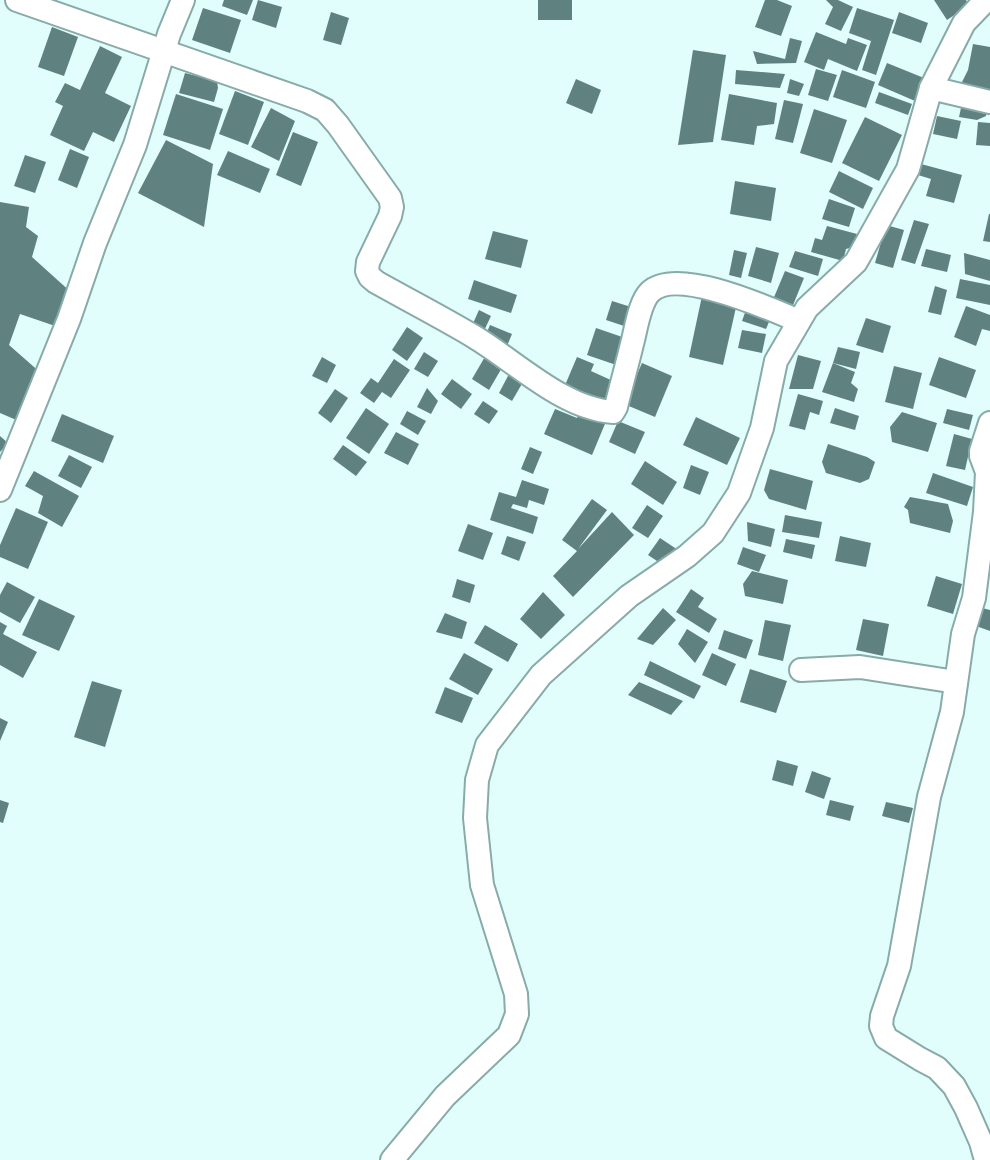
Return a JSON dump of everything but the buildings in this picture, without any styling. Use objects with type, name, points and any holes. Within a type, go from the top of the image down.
[{"type":"street","points":[[17,0],[307,101],[325,110],[390,198],[392,207],[390,216],[368,262],[367,271],[370,277],[474,337],[562,396],[602,411],[613,412],[641,309],[649,293],[661,285],[685,284],[719,291],[742,297],[799,321]]},
{"type":"street","points":[[0,490],[69,319],[95,243],[135,145],[169,34],[183,0]]},
{"type":"street","points":[[392,1160],[445,1096],[509,1035],[517,1014],[516,994],[482,885],[475,818],[477,780],[488,745],[541,675],[629,596],[687,556],[713,533],[739,493],[762,428],[776,361],[807,308],[856,262],[908,169],[931,88],[964,23],[986,0]]},
{"type":"street","points":[[931,88],[990,102]]},
{"type":"street","points":[[986,1160],[981,1142],[954,1086],[937,1068],[886,1038],[881,1026],[882,1016],[899,966],[929,797],[952,712],[963,634],[974,598],[985,512],[987,472],[981,451],[990,423]]},
{"type":"street","points":[[801,670],[860,667],[956,682]]}]
